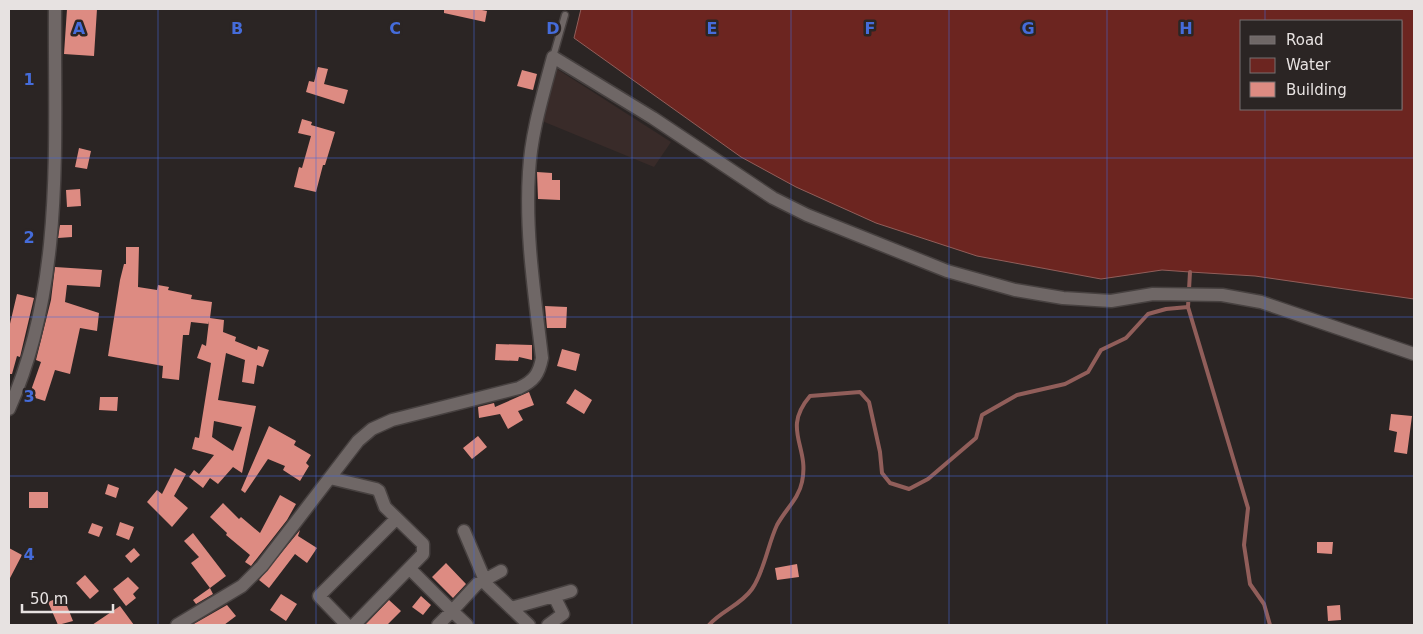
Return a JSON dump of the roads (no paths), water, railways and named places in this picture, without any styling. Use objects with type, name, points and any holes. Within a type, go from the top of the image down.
[{"type":"street","points":[[9,409],[22,381],[43,300],[50,258],[55,9]]},
{"type":"street","points":[[177,625],[242,586],[262,566],[358,441],[372,428],[432,409],[519,388],[531,382],[539,372],[542,358],[531,253],[529,172],[532,141],[553,58],[654,118],[712,160],[773,198],[807,215],[947,271],[1015,290],[1063,298],[1111,301],[1153,294],[1222,295],[1261,302],[1414,354]]},
{"type":"street","points":[[330,478],[376,488],[385,507],[423,544],[423,554],[354,625]]},
{"type":"street","points":[[347,625],[319,596],[396,519]]},
{"type":"street","points":[[464,531],[487,585],[529,625]]},
{"type":"street","points":[[410,568],[467,625]]},
{"type":"street","points":[[438,625],[477,584],[501,571]]},
{"type":"street","points":[[511,608],[571,591]]},
{"type":"street","points":[[548,625],[566,620],[554,596]]},
{"type":"lane","points":[[553,58],[565,15]]},
{"type":"water","points":[[581,9],[1414,9],[1414,299],[1255,276],[1162,270],[1101,279],[977,256],[876,223],[796,187],[741,157],[574,38]]},
{"type":"waterway","points":[[1190,272],[1188,307],[1248,508],[1244,545],[1250,584],[1264,604],[1270,625]]},
{"type":"waterway","points":[[709,625],[752,589],[760,574],[777,525],[798,493],[802,482],[803,469],[803,458],[797,429],[798,419],[802,408],[810,396],[860,392],[869,402],[880,452],[882,473],[890,483],[909,489],[928,479],[976,438],[982,415],[1017,395],[1065,384],[1088,372],[1101,350],[1126,338],[1148,314],[1166,309],[1188,307]]}]
